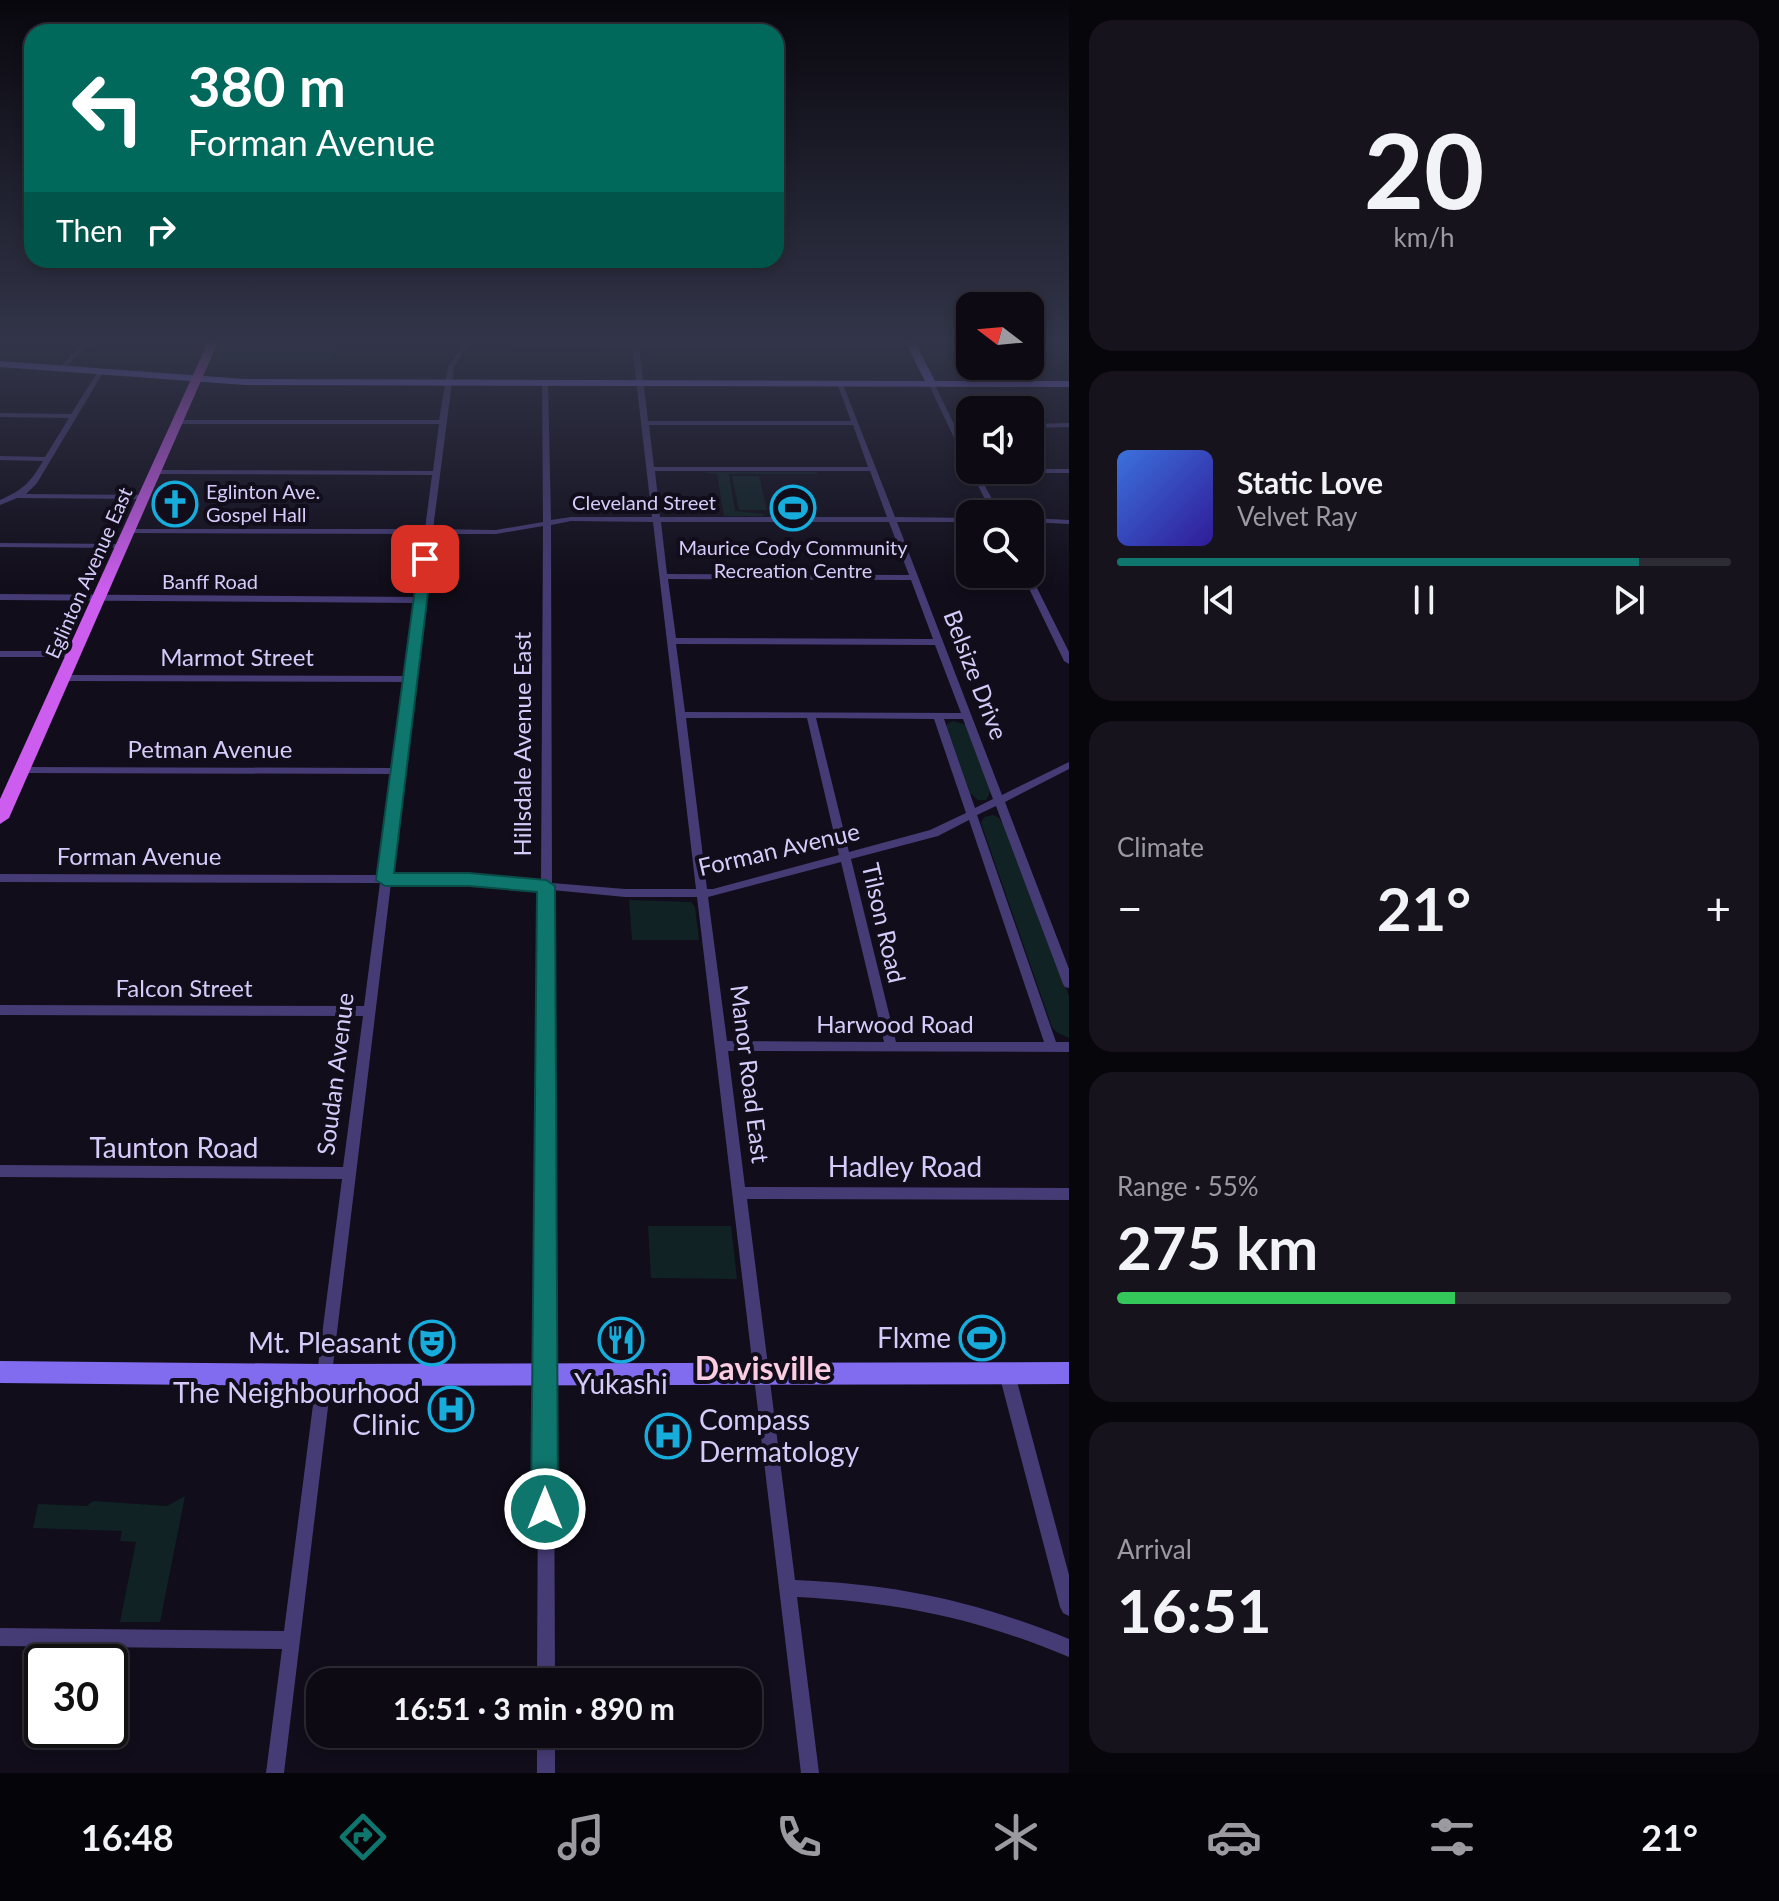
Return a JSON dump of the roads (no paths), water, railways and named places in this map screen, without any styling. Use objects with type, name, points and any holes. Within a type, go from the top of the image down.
[{"type":"main road","name":"Eglinton Avenue East","points":[[0,818],[177,425]]},
{"type":"main road","points":[[0,1372],[322,1375],[1069,1373]]},
{"type":"street","points":[[0,503],[17,496],[33,483],[66,425]]},
{"type":"street","name":"Soudan Avenue","points":[[275,1773],[442,425]]},
{"type":"street","name":"Hillsdale Avenue East","points":[[546,425],[546,1668]]},
{"type":"street","name":"Manor Road East","points":[[645,425],[810,1773]]},
{"type":"street","name":"Belsize Drive","points":[[856,425],[1069,984]]},
{"type":"street","points":[[1044,426],[1069,425]]},
{"type":"street","points":[[956,426],[952,426],[956,434]]},
{"type":"street","points":[[0,458],[46,459]]},
{"type":"street","points":[[650,469],[872,469]]},
{"type":"street","points":[[1044,470],[1069,471]]},
{"type":"street","points":[[155,472],[436,473]]},
{"type":"street","points":[[17,496],[144,497]]},
{"type":"street","name":"Cleveland Street","points":[[128,531],[496,532],[571,519],[956,520]]},
{"type":"street","points":[[1044,521],[1069,522]]},
{"type":"street","points":[[0,545],[121,546]]},
{"type":"street","points":[[665,576],[914,578]]},
{"type":"street","points":[[1033,588],[1069,661]]},
{"type":"street","name":"Banff Road","points":[[0,597],[420,600]]},
{"type":"street","points":[[1055,633],[1069,633]]},
{"type":"street","points":[[673,641],[938,642]]},
{"type":"street","points":[[0,654],[76,654]]},
{"type":"street","name":"Marmot Street","points":[[65,678],[410,679]]},
{"type":"street","points":[[682,715],[967,716]]},
{"type":"street","name":"Tilson Road","points":[[811,716],[891,1047]]},
{"type":"street","name":"Belsize Drive","points":[[938,716],[1052,1047]]},
{"type":"street","name":"Forman Avenue","points":[[0,878],[469,879],[625,893],[702,894],[846,859],[934,833],[1069,765]]},
{"type":"street","name":"Petman Avenue","points":[[22,770],[398,771]]},
{"type":"street","name":"Falcon Street","points":[[0,1010],[368,1011]]},
{"type":"street","name":"Harwood Road","points":[[722,1046],[1069,1047]]},
{"type":"street","name":"Taunton Road","points":[[0,1171],[348,1173]]},
{"type":"street","name":"Hadley Road","points":[[741,1193],[1069,1194]]},
{"type":"street","points":[[1007,1374],[1069,1607]]},
{"type":"street","points":[[787,1588],[870,1591],[937,1602],[1023,1629],[1069,1648]]},
{"type":"street","points":[[0,1637],[291,1640]]},
{"type":"street","points":[[546,1748],[546,1773]]},
{"type":"place","name":"Eglinton Ave. Gospel Hall","points":[[175,504]]},
{"type":"place","name":"Maurice Cody Community Recreation Centre","points":[[793,508]]},
{"type":"place","name":"Flxme","points":[[982,1338]]},
{"type":"place","name":"Yukashi","points":[[621,1340]]},
{"type":"place","name":"Mt. Pleasant","points":[[432,1343]]},
{"type":"place","name":"The Neighbourhood Clinic","points":[[451,1409]]},
{"type":"place","name":"Compass Dermatology","points":[[668,1436]]},
{"type":"district","name":"Davisville","points":[[763,1369]]}]
